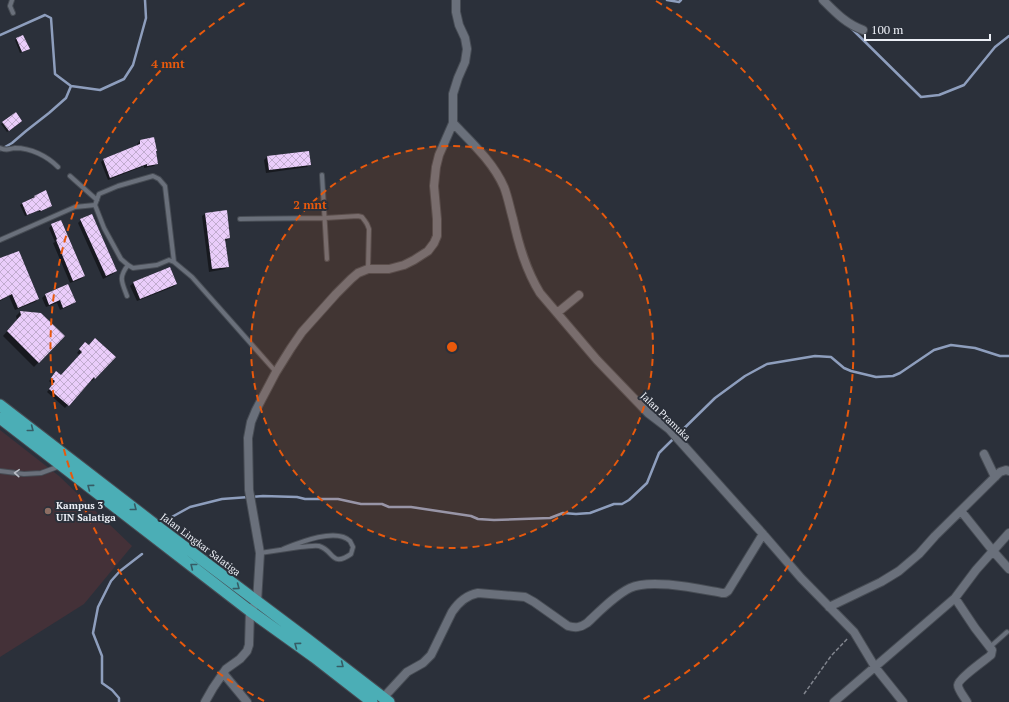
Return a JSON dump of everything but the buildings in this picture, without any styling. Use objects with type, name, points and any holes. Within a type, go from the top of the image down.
[{"type":"highway","name":"Jalan Lingkar Salatiga","points":[[0,405],[372,702]]},
{"type":"highway","name":"Jalan Lingkar Salatiga","points":[[0,418],[61,465],[253,606],[307,639],[386,700]]},
{"type":"street","points":[[205,702],[226,668],[240,659],[247,651],[249,645],[260,553],[249,490],[248,438],[256,410],[290,348],[302,332],[351,279],[358,273],[368,269],[389,269],[404,265],[414,260],[428,251],[437,236],[434,186],[436,167],[439,155],[453,123],[453,94],[465,62],[467,49],[465,38],[459,25],[456,12],[456,0]]},
{"type":"street","points":[[823,0],[849,24],[863,30]]},
{"type":"street","name":"Jalan Pramuka","points":[[453,123],[482,153],[499,176],[505,189],[525,264],[540,293],[597,360],[648,413],[669,429],[801,578],[854,632],[875,667],[903,702]]},
{"type":"street","points":[[557,313],[579,295]]},
{"type":"street","points":[[984,454],[995,477]]},
{"type":"street","points":[[829,608],[881,582],[899,571],[919,554],[935,536],[1000,472],[1006,470],[1009,471]]},
{"type":"street","points":[[960,511],[1009,569]]},
{"type":"street","points":[[834,702],[955,598],[976,570],[1009,533]]},
{"type":"street","points":[[386,700],[407,672],[428,659],[452,612],[464,599],[473,594],[484,593],[525,597],[568,626],[579,628],[587,623],[618,596],[630,588],[642,584],[687,587],[722,594],[726,593],[763,534]]},
{"type":"street","points":[[955,598],[992,650],[991,655],[963,677],[959,682],[959,689],[967,702]]},
{"type":"street","points":[[223,673],[247,702]]},
{"type":"lane","points":[[12,0],[10,6],[13,13]]},
{"type":"lane","points":[[0,148],[5,150],[15,148],[29,150],[43,155],[58,167]]},
{"type":"lane","points":[[322,175],[327,259]]},
{"type":"lane","points":[[70,176],[97,200]]},
{"type":"lane","points":[[174,262],[165,186],[159,179],[153,176],[118,186],[99,194],[95,205],[104,228],[121,260],[133,268],[157,265],[169,260],[174,262],[192,277],[276,372]]},
{"type":"lane","points":[[0,240],[75,207],[95,205]]},
{"type":"lane","points":[[240,219],[362,217],[368,224],[369,229],[368,269]]},
{"type":"lane","points":[[127,296],[121,278],[128,265]]},
{"type":"lane","points":[[0,471],[24,474],[41,473],[61,465]]},
{"type":"lane","points":[[260,553],[283,549],[321,546],[337,559],[344,559],[351,554],[353,546],[349,540],[342,537],[326,536],[308,540],[283,549]]},
{"type":"lane","points":[[990,647],[1007,632]]},
{"type":"path","points":[[804,694],[831,656],[854,632]]},
{"type":"shaded area","name":"Kampus 3 UIN Salatiga","points":[[0,430],[59,476],[132,546],[84,604],[0,657]]},
{"type":"waterway","points":[[0,35],[45,15],[51,18],[55,74],[71,86],[100,90],[124,79],[133,65],[146,18],[145,0]]},
{"type":"waterway","points":[[667,0],[679,2],[681,0]]},
{"type":"waterway","points":[[851,28],[921,97],[939,95],[964,85],[995,47],[1009,36]]},
{"type":"waterway","points":[[0,150],[12,143],[66,98],[71,86]]},
{"type":"waterway","points":[[170,518],[190,507],[222,499],[263,496],[297,497],[305,499],[338,499],[361,504],[382,504],[389,507],[411,507],[471,516],[478,519],[494,520],[550,518],[563,513],[590,513],[614,504],[622,504],[629,500],[647,483],[659,453],[665,447],[715,398],[745,376],[767,364],[815,356],[831,357],[844,368],[876,377],[893,376],[900,373],[934,350],[951,345],[975,348],[1000,356],[1009,356]]},
{"type":"waterway","points":[[119,702],[119,698],[112,690],[102,683],[102,656],[93,633],[98,607],[111,581],[120,571],[142,554]]},
{"type":"place","name":"Kampus 3 UIN Salatiga","points":[[48,511]]}]
